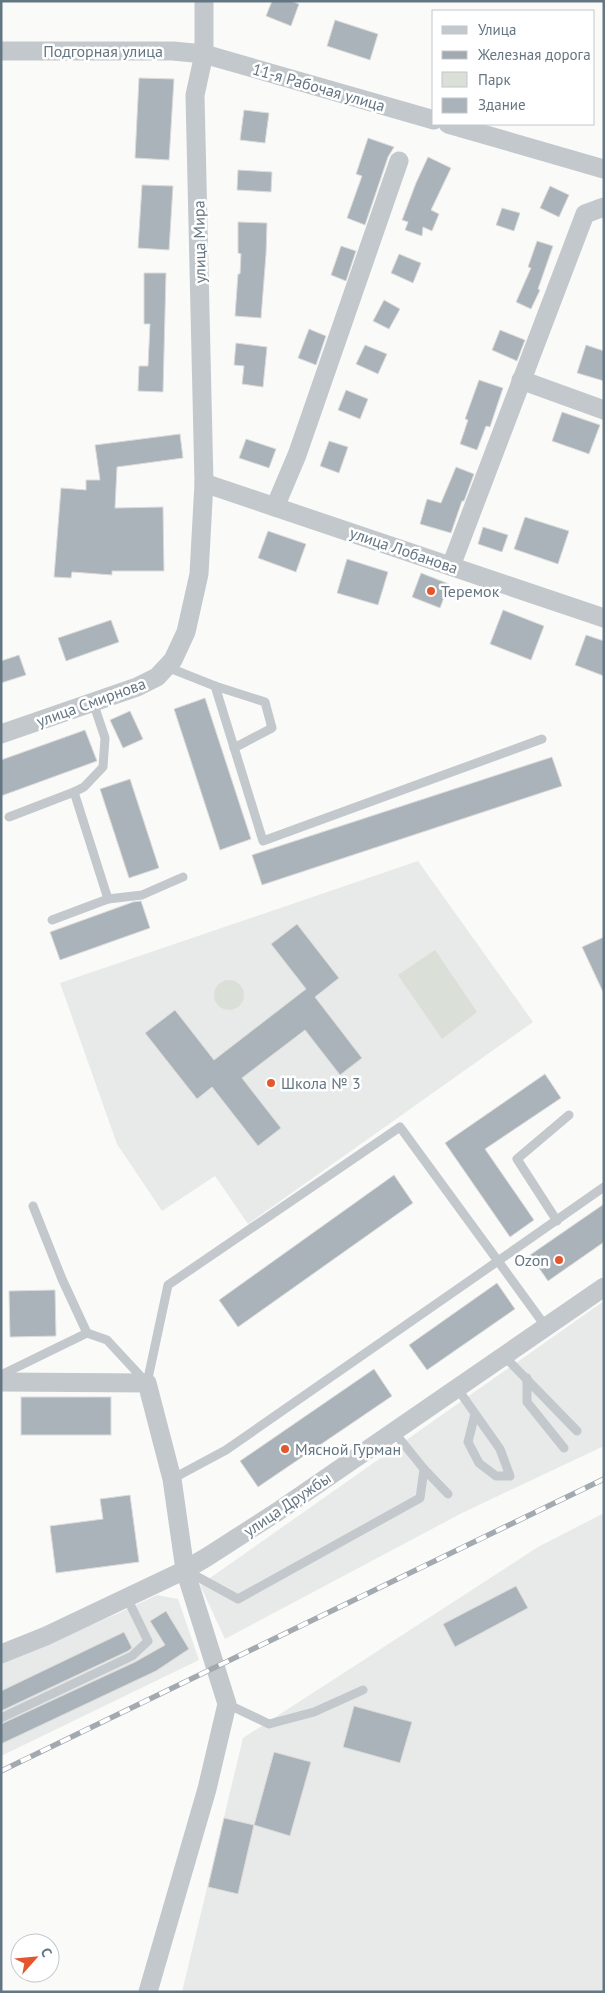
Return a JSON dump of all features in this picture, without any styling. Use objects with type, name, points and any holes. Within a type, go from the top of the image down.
[{"type":"street","name":"улица Мира","points":[[204,1],[204,54],[196,95],[204,483]]},
{"type":"street","name":"Подгорная улица","points":[[1,51],[173,51],[204,54]]},
{"type":"street","name":"11-я Рабочая улица","points":[[204,54],[432,119]]},
{"type":"street","points":[[451,125],[604,169]]},
{"type":"street","points":[[275,507],[297,455],[399,160]]},
{"type":"street","points":[[451,566],[585,214],[604,207]]},
{"type":"street","points":[[521,380],[604,410]]},
{"type":"street","name":"улица Лобанова","points":[[204,483],[604,618]]},
{"type":"street","name":"улица Смирнова","points":[[1,734],[137,687],[157,677],[173,660],[186,632],[199,574],[204,483]]},
{"type":"street","name":"улица Дружбы","points":[[1,1654],[46,1636],[185,1570],[277,1512],[604,1287]]},
{"type":"street","points":[[1,1382],[147,1383],[172,1479],[185,1570],[227,1704],[207,1789],[148,1992]]},
{"type":"lane","points":[[167,667],[215,686],[264,702],[272,728],[234,748]]},
{"type":"lane","points":[[215,686],[262,841],[542,739]]},
{"type":"lane","points":[[9,817],[84,788],[103,767],[105,738],[93,702]]},
{"type":"lane","points":[[74,792],[108,899]]},
{"type":"lane","points":[[52,920],[108,899],[142,895],[183,877]]},
{"type":"lane","points":[[557,1220],[517,1159],[568,1115]]},
{"type":"lane","points":[[147,1383],[168,1285],[400,1127],[546,1327]]},
{"type":"lane","points":[[172,1479],[226,1450],[604,1187]]},
{"type":"lane","points":[[33,1206],[62,1279],[87,1334]]},
{"type":"lane","points":[[1,1375],[87,1334],[107,1340],[147,1383]]},
{"type":"lane","points":[[504,1356],[577,1431]]},
{"type":"lane","points":[[526,1378],[527,1402],[564,1448]]},
{"type":"lane","points":[[457,1388],[500,1449],[510,1476],[496,1476],[479,1463],[468,1442],[475,1414]]},
{"type":"lane","points":[[394,1432],[424,1469],[448,1494]]},
{"type":"lane","points":[[185,1570],[238,1598],[420,1498],[424,1469]]},
{"type":"lane","points":[[1,1718],[132,1656],[148,1641],[127,1598]]},
{"type":"lane","points":[[227,1704],[269,1724],[314,1712],[363,1690]]},
{"type":"shaded area","name":"Школа № 3","points":[[418,861],[533,1022],[248,1224],[215,1176],[162,1211],[117,1144],[60,983]]},
{"type":"shaded area","points":[[604,1301],[604,1446],[462,1513],[225,1639],[200,1585]]},
{"type":"shaded area","points":[[604,1513],[604,1992],[182,1992],[243,1738],[538,1547]]},
{"type":"shaded area","points":[[157,1595],[178,1599],[199,1660],[1,1756],[1,1663]]},
{"type":"green space","points":[[435,950],[477,1012],[442,1039],[398,975]]},
{"type":"green space","points":[[229,980],[235,981],[243,989],[243,1001],[235,1009],[229,1010],[223,1009],[215,1001],[214,995],[215,989],[223,981]]},
{"type":"building","points":[[272,1],[291,1],[299,4],[291,26],[266,16]]},
{"type":"building","points":[[335,20],[378,34],[370,60],[327,46]]},
{"type":"building","points":[[139,78],[174,79],[169,160],[135,158]]},
{"type":"building","points":[[244,110],[269,113],[265,143],[240,140]]},
{"type":"building","points":[[368,138],[394,147],[388,157],[365,225],[347,218],[362,176],[356,174]]},
{"type":"building","points":[[428,157],[451,168],[431,210],[439,214],[432,231],[423,227],[422,236],[405,230],[408,222],[402,220]]},
{"type":"building","points":[[238,170],[272,172],[271,192],[237,190]]},
{"type":"building","points":[[142,185],[173,186],[169,250],[138,248]]},
{"type":"building","points":[[550,186],[569,195],[559,217],[540,208]]},
{"type":"building","points":[[502,208],[520,213],[514,231],[496,225]]},
{"type":"building","points":[[238,222],[267,223],[261,318],[235,316],[241,254],[238,253]]},
{"type":"building","points":[[537,241],[553,246],[538,289],[540,290],[531,309],[516,302],[531,268],[528,267]]},
{"type":"building","points":[[341,246],[356,251],[346,281],[331,275]]},
{"type":"building","points":[[399,254],[421,263],[413,283],[391,273]]},
{"type":"building","points":[[144,273],[166,273],[163,392],[138,391],[139,366],[148,366],[150,324],[144,324]]},
{"type":"building","points":[[384,300],[400,309],[389,329],[373,321]]},
{"type":"building","points":[[309,329],[326,336],[316,365],[298,358]]},
{"type":"building","points":[[500,330],[525,340],[517,361],[492,350]]},
{"type":"building","points":[[236,343],[267,347],[263,387],[242,384],[244,366],[234,365]]},
{"type":"building","points":[[365,345],[387,354],[378,374],[356,364]]},
{"type":"building","points":[[586,345],[604,351],[604,381],[577,373]]},
{"type":"building","points":[[479,380],[503,388],[490,427],[486,426],[477,450],[460,444],[468,420],[465,419]]},
{"type":"building","points":[[346,390],[368,399],[360,419],[338,410]]},
{"type":"building","points":[[562,412],[600,425],[589,454],[552,441]]},
{"type":"building","points":[[180,434],[183,458],[117,467],[115,508],[163,507],[164,571],[112,571],[112,575],[72,572],[71,578],[54,577],[61,488],[86,490],[86,480],[100,480],[95,445]]},
{"type":"building","points":[[246,439],[276,449],[269,468],[239,458]]},
{"type":"building","points":[[329,441],[348,447],[339,473],[320,466]]},
{"type":"building","points":[[456,467],[474,474],[451,533],[420,524],[427,499],[441,503]]},
{"type":"building","points":[[525,517],[569,531],[558,564],[514,549]]},
{"type":"building","points":[[483,527],[508,535],[502,552],[478,544]]},
{"type":"building","points":[[268,531],[306,544],[296,572],[258,558]]},
{"type":"building","points":[[347,559],[388,572],[378,605],[337,593]]},
{"type":"building","name":"Теремок","points":[[421,573],[449,584],[440,608],[412,597]]},
{"type":"building","points":[[503,610],[544,626],[531,660],[490,644]]},
{"type":"building","points":[[111,620],[119,642],[66,661],[58,638]]},
{"type":"building","points":[[586,635],[604,641],[604,676],[575,665]]},
{"type":"building","points":[[19,655],[26,675],[1,683],[1,661]]},
{"type":"building","points":[[205,698],[251,839],[220,850],[174,709]]},
{"type":"building","points":[[130,711],[143,739],[123,748],[110,720]]},
{"type":"building","points":[[85,730],[97,761],[1,796],[1,760]]},
{"type":"building","points":[[552,757],[562,786],[262,885],[252,855]]},
{"type":"building","points":[[130,779],[159,868],[129,878],[100,789]]},
{"type":"building","points":[[141,901],[150,928],[60,960],[50,932],[133,902]]},
{"type":"building","points":[[297,924],[339,978],[315,997],[362,1058],[340,1075],[305,1030],[242,1078],[281,1128],[258,1146],[212,1087],[197,1099],[145,1033],[175,1010],[214,1060],[306,989],[271,944]]},
{"type":"building","points":[[604,937],[604,994],[582,947]]},
{"type":"building","points":[[545,1074],[561,1098],[485,1149],[534,1220],[510,1237],[445,1143]]},
{"type":"building","points":[[394,1175],[413,1203],[238,1327],[219,1300]]},
{"type":"building","points":[[604,1204],[604,1242],[548,1281],[530,1255]]},
{"type":"building","points":[[497,1283],[515,1309],[427,1370],[409,1345]]},
{"type":"building","points":[[55,1290],[56,1336],[10,1337],[9,1291]]},
{"type":"building","points":[[374,1369],[392,1396],[258,1487],[240,1461]]},
{"type":"building","points":[[21,1397],[111,1397],[111,1435],[21,1435]]},
{"type":"building","points":[[130,1495],[139,1562],[56,1573],[50,1526],[103,1519],[100,1499]]},
{"type":"building","points":[[516,1586],[528,1608],[455,1647],[443,1624]]},
{"type":"building","points":[[166,1611],[189,1649],[156,1671],[1,1744],[1,1724],[135,1662],[165,1645],[150,1621]]},
{"type":"building","points":[[124,1632],[132,1648],[128,1651],[1,1711],[1,1691]]},
{"type":"building","points":[[354,1706],[412,1722],[400,1763],[343,1747]]},
{"type":"building","points":[[274,1752],[311,1762],[290,1836],[254,1825]]},
{"type":"building","points":[[224,1818],[254,1825],[238,1894],[208,1887]]},
{"type":"railway","points":[[1,1771],[604,1479]]},
{"type":"place","name":"Теремок","points":[[431,591]]},
{"type":"place","name":"Школа № 3","points":[[271,1083]]},
{"type":"place","name":"Ozon","points":[[559,1260]]},
{"type":"place","name":"Мясной Гурман","points":[[285,1449]]}]
